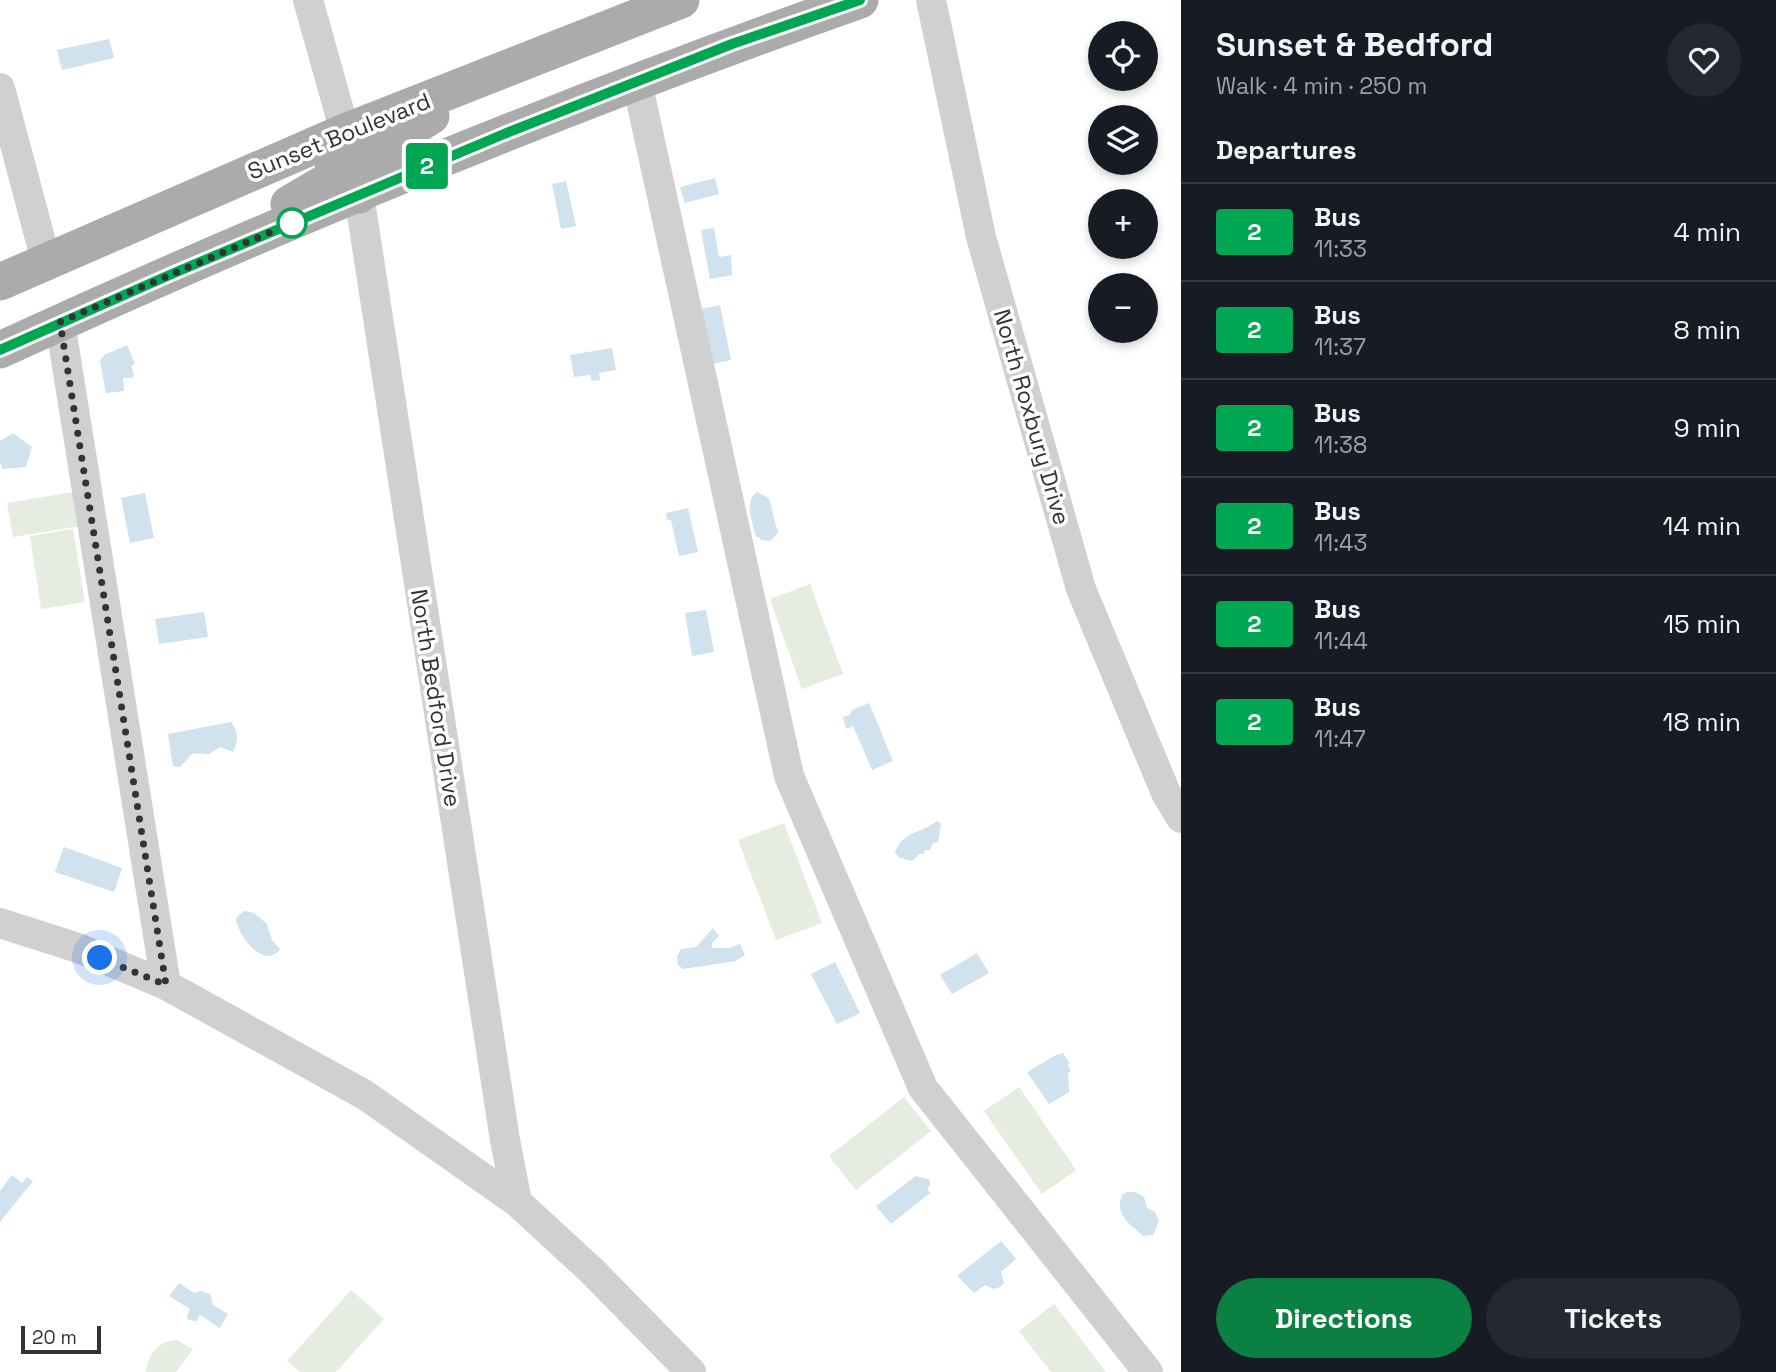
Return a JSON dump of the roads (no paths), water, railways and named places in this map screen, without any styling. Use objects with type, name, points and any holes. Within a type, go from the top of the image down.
[{"type":"main road","name":"Sunset Boulevard","points":[[0,282],[345,132],[509,67],[620,11],[681,0]]},
{"type":"main road","points":[[732,44],[821,0]]},
{"type":"main road","points":[[0,350],[359,194],[732,44],[860,0]]},
{"type":"main road","points":[[359,194],[379,149],[509,67]]},
{"type":"main road","points":[[174,273],[330,180],[345,132]]},
{"type":"street","points":[[309,0],[345,132]]},
{"type":"street","name":"North Roxbury Drive","points":[[931,0],[981,237],[1081,589],[1166,793],[1181,818]]},
{"type":"street","points":[[637,82],[789,776],[923,1088],[1148,1372]]},
{"type":"street","points":[[0,88],[46,261]]},
{"type":"street","name":"North Bedford Drive","points":[[359,194],[505,1140],[517,1202]]},
{"type":"street","points":[[60,322],[166,985]]},
{"type":"street","points":[[0,923],[78,948],[166,985],[365,1095],[517,1202],[593,1271],[691,1372]]},
{"type":"water","points":[[109,39],[114,58],[62,70],[57,50]]},
{"type":"water","points":[[715,178],[719,194],[685,203],[680,187]]},
{"type":"water","points":[[566,181],[576,226],[561,229],[552,184]]},
{"type":"water","points":[[714,228],[719,257],[731,255],[732,275],[710,279],[701,230]]},
{"type":"water","points":[[720,305],[731,360],[712,364],[701,309]]},
{"type":"water","points":[[127,345],[135,364],[131,366],[134,375],[132,378],[123,378],[124,391],[106,393],[100,361],[104,355]]},
{"type":"water","points":[[612,348],[616,370],[599,373],[600,380],[592,381],[590,375],[574,377],[570,355]]},
{"type":"water","points":[[13,433],[32,447],[26,467],[3,469],[0,462],[0,441]]},
{"type":"water","points":[[757,492],[769,498],[778,533],[770,541],[756,537],[751,519],[751,501]]},
{"type":"water","points":[[145,493],[154,538],[130,543],[121,498]]},
{"type":"water","points":[[688,508],[698,552],[679,556],[671,520],[667,520],[666,513]]},
{"type":"water","points":[[706,610],[714,652],[692,656],[685,613]]},
{"type":"water","points":[[204,612],[208,637],[159,644],[155,619]]},
{"type":"water","points":[[869,703],[893,761],[872,770],[853,726],[846,729],[843,717]]},
{"type":"water","points":[[231,722],[237,737],[233,752],[220,747],[209,754],[192,754],[180,767],[173,766],[168,734]]},
{"type":"water","points":[[937,821],[941,824],[938,842],[933,843],[930,850],[925,850],[924,854],[919,854],[911,861],[899,858],[895,852],[903,840]]},
{"type":"water","points":[[64,847],[122,868],[114,892],[55,872]]},
{"type":"water","points":[[244,911],[254,913],[267,924],[272,940],[280,949],[274,955],[259,953],[246,941],[236,918]]},
{"type":"water","points":[[713,928],[719,936],[712,943],[712,948],[729,948],[740,944],[745,955],[736,961],[683,969],[678,965],[677,957],[681,949],[696,947]]},
{"type":"water","points":[[977,953],[989,973],[952,994],[940,975]]},
{"type":"water","points":[[835,962],[860,1013],[837,1024],[811,974]]},
{"type":"water","points":[[1063,1053],[1070,1064],[1069,1092],[1049,1104],[1027,1072]]},
{"type":"water","points":[[12,1175],[22,1183],[27,1177],[33,1181],[0,1222],[0,1191]]},
{"type":"water","points":[[916,1176],[930,1180],[927,1189],[930,1193],[891,1224],[876,1206]]},
{"type":"water","points":[[1135,1192],[1144,1197],[1147,1208],[1155,1212],[1159,1221],[1153,1235],[1143,1236],[1122,1214],[1120,1202],[1122,1195]]},
{"type":"water","points":[[1001,1241],[1016,1259],[1001,1272],[1004,1283],[994,1289],[985,1285],[974,1293],[957,1276]]},
{"type":"water","points":[[179,1283],[194,1293],[200,1291],[210,1294],[213,1305],[228,1314],[220,1328],[200,1315],[197,1321],[188,1320],[190,1309],[169,1296]]}]
